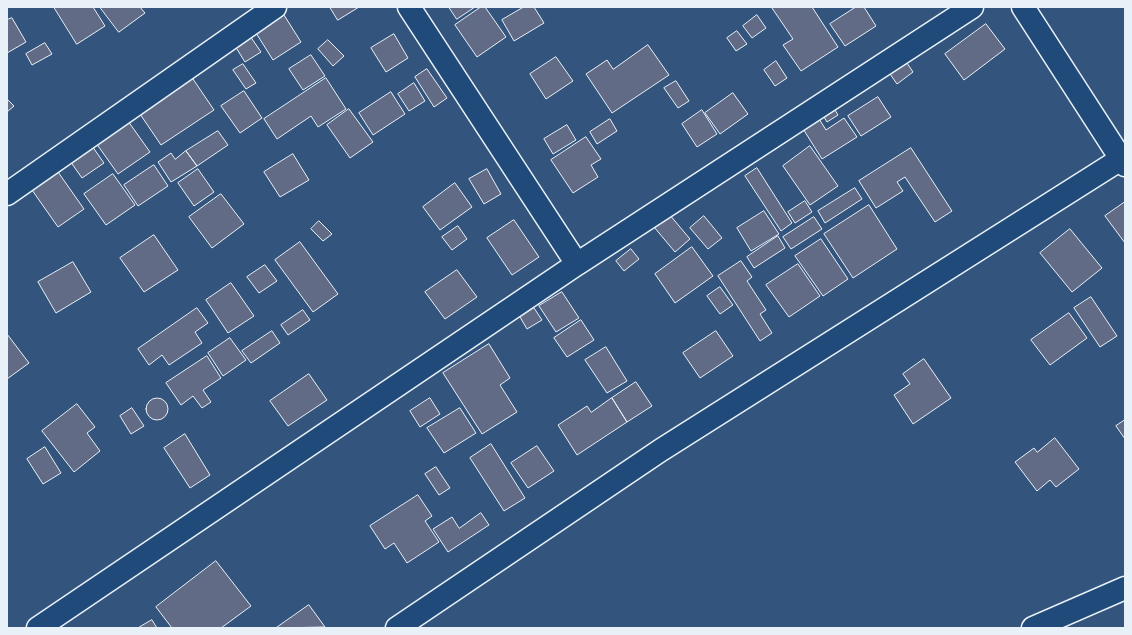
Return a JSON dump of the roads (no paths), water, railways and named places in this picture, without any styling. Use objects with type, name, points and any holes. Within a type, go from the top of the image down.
[{"type":"street","points":[[7,194],[274,7]]},
{"type":"street","points":[[409,7],[577,264]]},
{"type":"street","points":[[38,628],[577,264],[972,7]]},
{"type":"street","points":[[396,628],[661,450],[1123,162],[1023,7]]},
{"type":"street","points":[[1033,628],[1125,588]]}]
